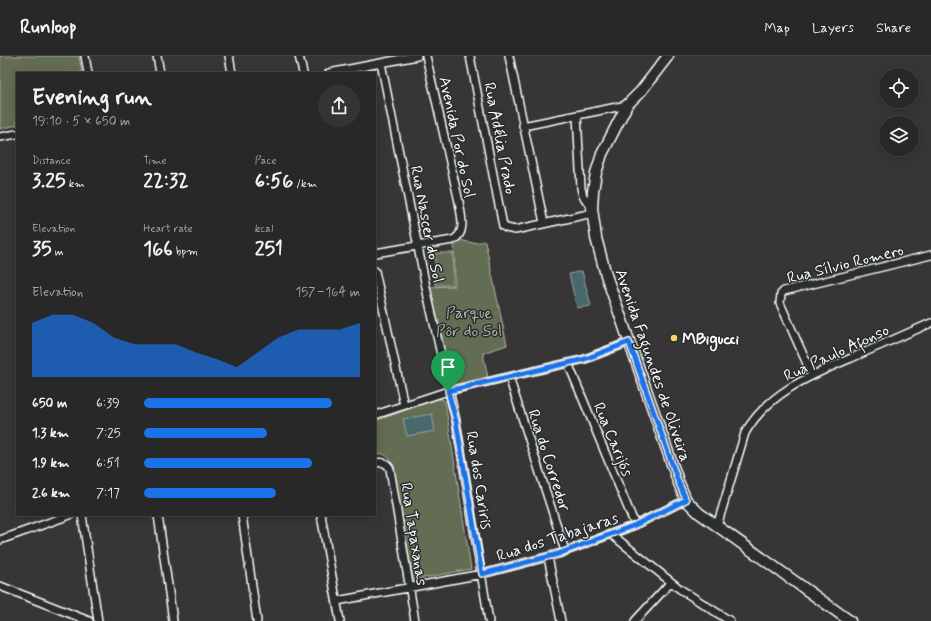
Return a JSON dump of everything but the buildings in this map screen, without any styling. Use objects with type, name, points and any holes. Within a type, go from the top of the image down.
[{"type":"main road","name":"Avenida Fagundes de Oliveira","points":[[668,56],[641,91],[627,105],[602,154],[596,173],[592,210],[596,238],[606,275],[686,500],[692,508],[850,621]]},
{"type":"street","points":[[85,56],[88,72]]},
{"type":"street","points":[[157,56],[160,72]]},
{"type":"street","points":[[229,56],[232,72]]},
{"type":"street","points":[[299,56],[303,72]]},
{"type":"street","name":"Rua Nascer do Sol","points":[[372,56],[377,64],[418,246],[448,391]]},
{"type":"street","points":[[339,72],[417,56]]},
{"type":"street","name":"Avenida Por do Sol","points":[[418,246],[457,238],[462,230],[459,202],[426,56]]},
{"type":"street","name":"Rua Adélia Prado","points":[[470,56],[503,226],[515,230],[544,223]]},
{"type":"street","points":[[509,56],[544,223],[592,210],[583,196],[581,188],[577,115]]},
{"type":"street","points":[[523,126],[627,105]]},
{"type":"street","points":[[0,137],[16,134]]},
{"type":"street","points":[[376,253],[418,246]]},
{"type":"street","name":"Rua Sílvio Romero","points":[[812,375],[780,303],[781,294],[931,255]]},
{"type":"street","points":[[376,276],[404,405]]},
{"type":"street","name":"Rua Paulo Afonso","points":[[717,526],[740,447],[752,420],[763,409],[782,393],[812,375],[931,323]]},
{"type":"street","points":[[376,416],[448,391],[568,363],[595,355],[629,342]]},
{"type":"street","name":"Rua Carijós","points":[[568,363],[635,525]]},
{"type":"street","name":"Rua do Corredor","points":[[509,377],[565,551]]},
{"type":"street","name":"Rua dos Cariris","points":[[448,391],[456,421],[489,621]]},
{"type":"street","name":"Rua Tapaxanas","points":[[376,463],[384,462],[390,469],[415,621]]},
{"type":"street","name":"Rua dos Tabajaras","points":[[337,601],[482,574],[548,557],[635,525],[686,500]]},
{"type":"street","points":[[0,540],[67,516]]},
{"type":"street","points":[[82,516],[98,621]]},
{"type":"street","points":[[158,516],[174,621]]},
{"type":"street","points":[[242,516],[257,621]]},
{"type":"street","points":[[321,516],[340,621]]},
{"type":"street","points":[[611,534],[671,582],[730,621]]},
{"type":"street","points":[[548,557],[561,621]]},
{"type":"street","points":[[636,621],[671,582]]},
{"type":"street","points":[[0,586],[90,621]]},
{"type":"green space","points":[[0,56],[79,56],[82,72],[16,72],[16,125],[0,129]]},
{"type":"green space","name":"Parque Pôr do Sol","points":[[460,239],[472,243],[485,241],[507,345],[483,353],[488,378],[451,386],[427,287],[455,286],[454,244]]},
{"type":"green space","points":[[435,253],[453,253],[453,285],[435,285]]},
{"type":"green space","points":[[437,399],[442,399],[445,401],[471,569],[413,580],[393,465],[384,454],[376,454],[376,421]]},
{"type":"water","points":[[582,271],[591,306],[577,308],[569,274]]},
{"type":"water","points":[[432,414],[435,431],[407,436],[403,419]]},
{"type":"place","name":"MBigucci","points":[[674,338]]},
{"type":"route","points":[[629,342],[686,500],[635,525],[558,554],[482,574],[456,421],[448,391],[585,359],[629,342]]}]
